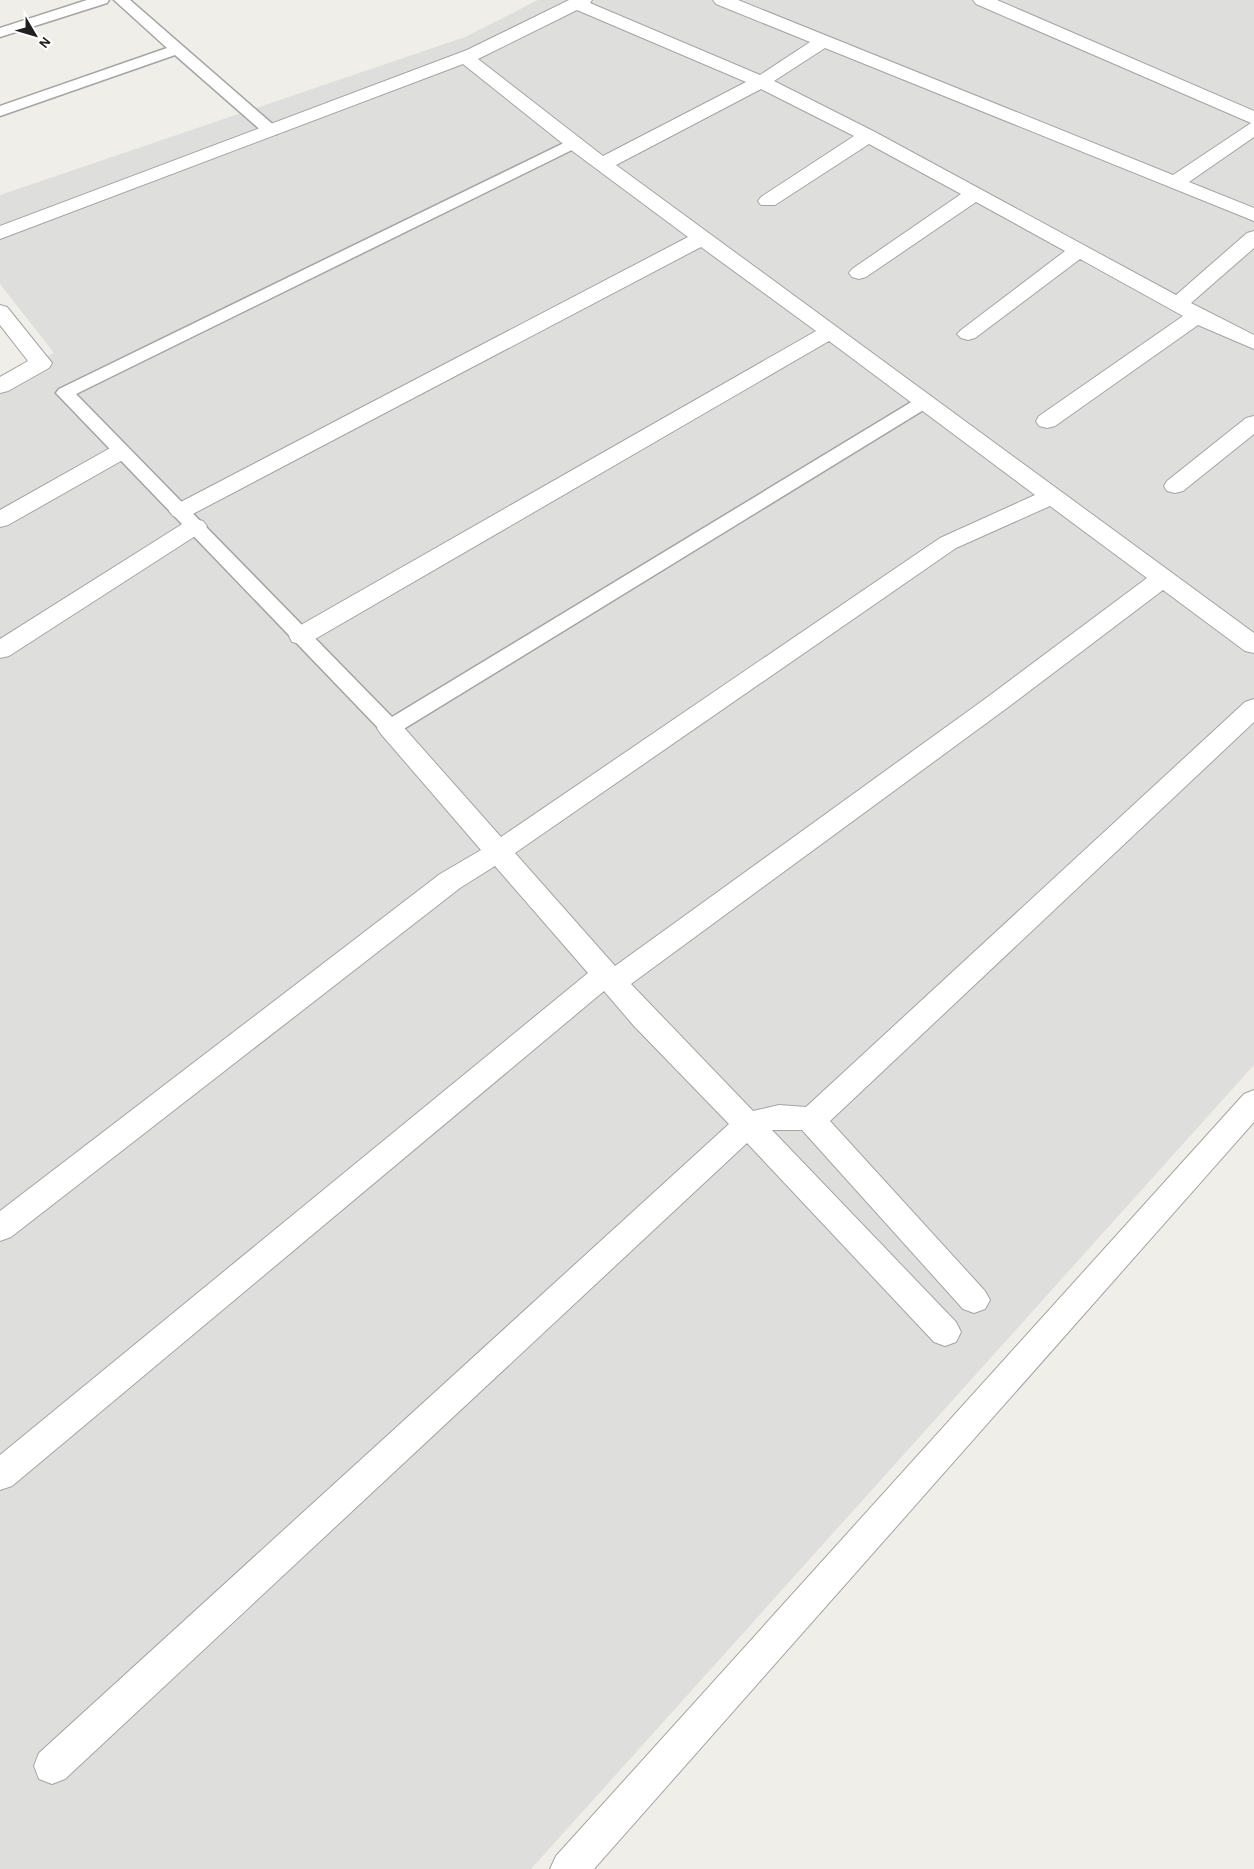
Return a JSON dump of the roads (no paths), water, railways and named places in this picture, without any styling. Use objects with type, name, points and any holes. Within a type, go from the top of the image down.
[{"type":"street","points":[[722,0],[1254,215]]},
{"type":"street","points":[[982,0],[1254,118]]},
{"type":"street","points":[[0,233],[473,54],[504,41],[579,2],[761,82],[868,136],[1178,304],[1196,316],[1254,343]]},
{"type":"street","points":[[610,160],[761,82],[824,41]]},
{"type":"street","points":[[473,54],[466,58],[469,62],[486,73],[574,143],[610,160],[702,238],[1254,645]]},
{"type":"street","points":[[1175,183],[1254,128]]},
{"type":"street","points":[[768,201],[868,136]]},
{"type":"street","points":[[859,274],[975,194]]},
{"type":"street","points":[[1178,304],[1254,237]]},
{"type":"street","points":[[0,650],[188,518],[702,238]]},
{"type":"street","points":[[968,334],[1079,250]]},
{"type":"street","points":[[0,311],[41,363],[0,386]]},
{"type":"street","points":[[1047,421],[1196,316]]},
{"type":"street","points":[[302,636],[830,332]]},
{"type":"street","points":[[1175,486],[1254,423]]},
{"type":"street","points":[[0,520],[120,452]]},
{"type":"street","points":[[0,1228],[450,881],[498,852],[948,543],[1052,496]]},
{"type":"street","points":[[0,1475],[609,978],[998,702],[1163,578]]},
{"type":"street","points":[[812,1120],[1254,708]]},
{"type":"street","points":[[390,728],[644,1018],[748,1124],[945,1332]]},
{"type":"street","points":[[569,1869],[1254,1102]]},
{"type":"street","points":[[52,1766],[748,1124],[777,1116],[790,1115],[812,1120],[974,1300]]},
{"type":"lane","points":[[0,33],[102,0]]},
{"type":"lane","points":[[121,0],[271,131]]},
{"type":"lane","points":[[0,110],[178,49]]},
{"type":"lane","points":[[574,143],[65,393],[120,452],[188,518],[390,728],[924,402]]}]
